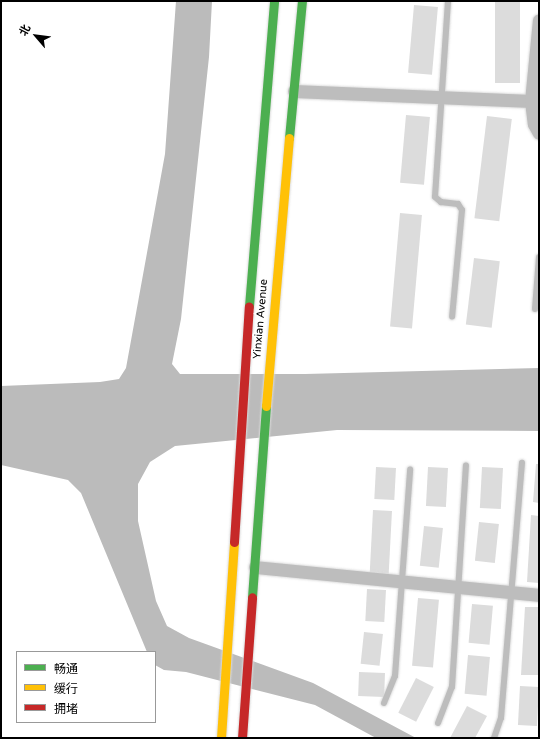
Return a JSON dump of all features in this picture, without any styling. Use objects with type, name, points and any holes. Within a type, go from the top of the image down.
[{"type":"main road","name":"Yinxian Avenue","points":[[221,738],[246,348],[274,1]]},
{"type":"main road","name":"Yinxian Avenue","points":[[242,738],[270,349],[302,1]]},
{"type":"street","points":[[539,20],[531,101],[534,124],[539,133]]},
{"type":"street","points":[[294,91],[531,101]]},
{"type":"street","points":[[255,567],[539,595]]},
{"type":"lane","points":[[448,1],[435,197],[441,202],[458,204],[462,210],[452,316]]},
{"type":"lane","points":[[535,309],[539,258]]},
{"type":"lane","points":[[494,738],[501,718],[510,592],[522,463]]},
{"type":"lane","points":[[438,723],[452,687],[460,587],[466,465]]},
{"type":"lane","points":[[384,703],[395,676],[410,470]]},
{"type":"shaded area","points":[[176,1],[212,1],[209,57],[181,319],[172,364],[180,374],[305,374],[539,368],[539,431],[337,430],[175,446],[150,462],[138,484],[138,521],[156,601],[167,626],[189,638],[313,683],[416,738],[376,738],[315,705],[186,672],[164,670],[156,666],[156,651],[147,651],[81,493],[68,480],[1,465],[1,386],[100,382],[119,379],[126,368],[165,154]]},
{"type":"building","points":[[495,1],[520,1],[520,83],[495,83]]},
{"type":"building","points":[[414,5],[438,7],[432,75],[408,73]]},
{"type":"building","points":[[406,115],[430,117],[424,185],[400,183]]},
{"type":"building","points":[[487,116],[512,119],[499,221],[474,218]]},
{"type":"building","points":[[400,213],[422,215],[412,328],[390,327]]},
{"type":"building","points":[[474,258],[500,261],[492,328],[466,325]]},
{"type":"building","points":[[536,464],[539,464],[539,503],[533,502]]},
{"type":"building","points":[[376,467],[396,468],[394,500],[374,499]]},
{"type":"building","points":[[428,467],[448,468],[446,507],[426,506]]},
{"type":"building","points":[[482,467],[503,468],[501,509],[480,508]]},
{"type":"building","points":[[373,510],[392,511],[389,576],[370,575]]},
{"type":"building","points":[[531,515],[539,516],[539,583],[527,582]]},
{"type":"building","points":[[479,522],[499,524],[495,563],[475,561]]},
{"type":"building","points":[[424,526],[443,528],[439,568],[420,566]]},
{"type":"building","points":[[367,589],[386,590],[384,622],[365,621]]},
{"type":"building","points":[[418,598],[439,600],[433,668],[412,666]]},
{"type":"building","points":[[472,604],[493,606],[490,645],[469,643]]},
{"type":"building","points":[[525,607],[539,607],[539,675],[521,675]]},
{"type":"building","points":[[364,632],[383,634],[380,666],[361,664]]},
{"type":"building","points":[[468,655],[490,657],[487,696],[465,694]]},
{"type":"building","points":[[359,672],[385,673],[384,697],[358,696]]},
{"type":"building","points":[[416,678],[434,687],[416,722],[398,713]]},
{"type":"building","points":[[520,686],[539,687],[537,726],[518,725]]},
{"type":"building","points":[[467,706],[487,716],[475,738],[450,738]]},
{"type":"traffic: fast","points":[[249,306],[274,1]]},
{"type":"traffic: fast","points":[[289,138],[302,1]]},
{"type":"traffic: fast","points":[[252,597],[266,406]]},
{"type":"traffic: slow","points":[[266,406],[289,138]]},
{"type":"traffic: slow","points":[[221,738],[234,542]]},
{"type":"traffic: jam","points":[[234,542],[249,306]]},
{"type":"traffic: jam","points":[[242,738],[252,597]]}]
